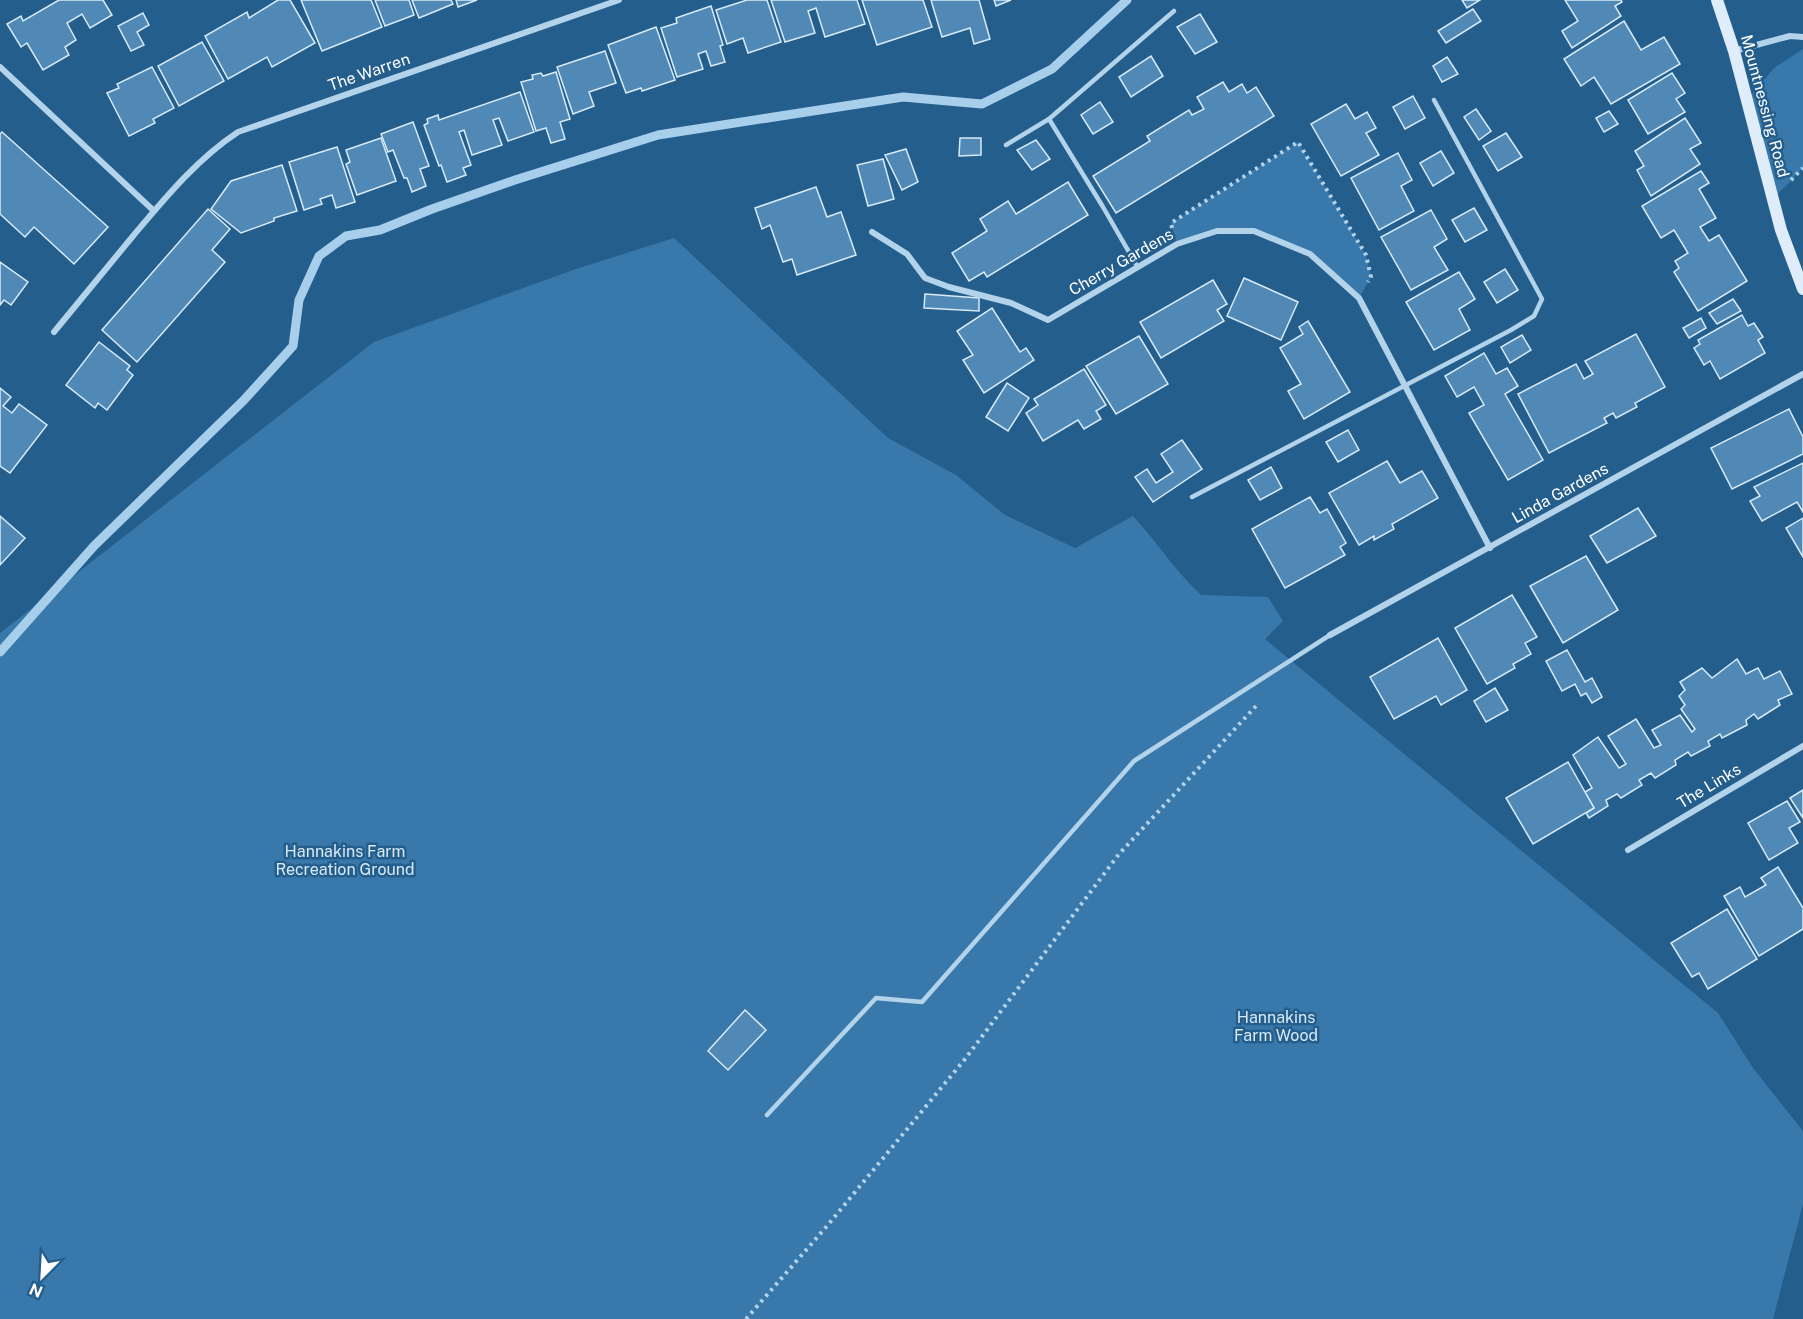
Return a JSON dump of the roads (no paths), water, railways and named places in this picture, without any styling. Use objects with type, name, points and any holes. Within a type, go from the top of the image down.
[{"type":"street","name":"The Warren","points":[[54,332],[154,211],[199,162],[218,145],[238,132],[619,0]]},
{"type":"street","name":"Mountnessing Road","points":[[1717,0],[1734,51],[1781,230],[1803,289]]},
{"type":"street","points":[[1734,51],[1790,36],[1803,37]]},
{"type":"street","points":[[0,67],[154,211]]},
{"type":"street","name":"Cherry Gardens","points":[[872,232],[907,254],[925,278],[949,287],[1011,303],[1048,320],[1177,244],[1217,231],[1254,231],[1310,254],[1359,298],[1490,548]]},
{"type":"street","name":"Linda Gardens","points":[[1330,635],[1803,374]]},
{"type":"street","name":"The Links","points":[[1628,850],[1803,746]]},
{"type":"lane","points":[[1006,145],[1049,120],[1174,11]]},
{"type":"lane","points":[[1192,496],[1534,316],[1542,299],[1434,100]]},
{"type":"lane","points":[[1049,120],[1137,266]]},
{"type":"lane","points":[[766,1115],[876,998],[922,1002],[1134,761],[1330,635]]},
{"type":"waterway","points":[[0,652],[94,546],[244,400],[293,346],[299,300],[319,256],[346,236],[380,230],[515,180],[658,135],[903,97],[982,104],[1052,69],[1127,0]]},
{"type":"park label","name":"Hannakins Farm Recreation Ground","points":[[345,860]]},
{"type":"park label","name":"Hannakins Farm Wood","points":[[1276,1026]]}]
